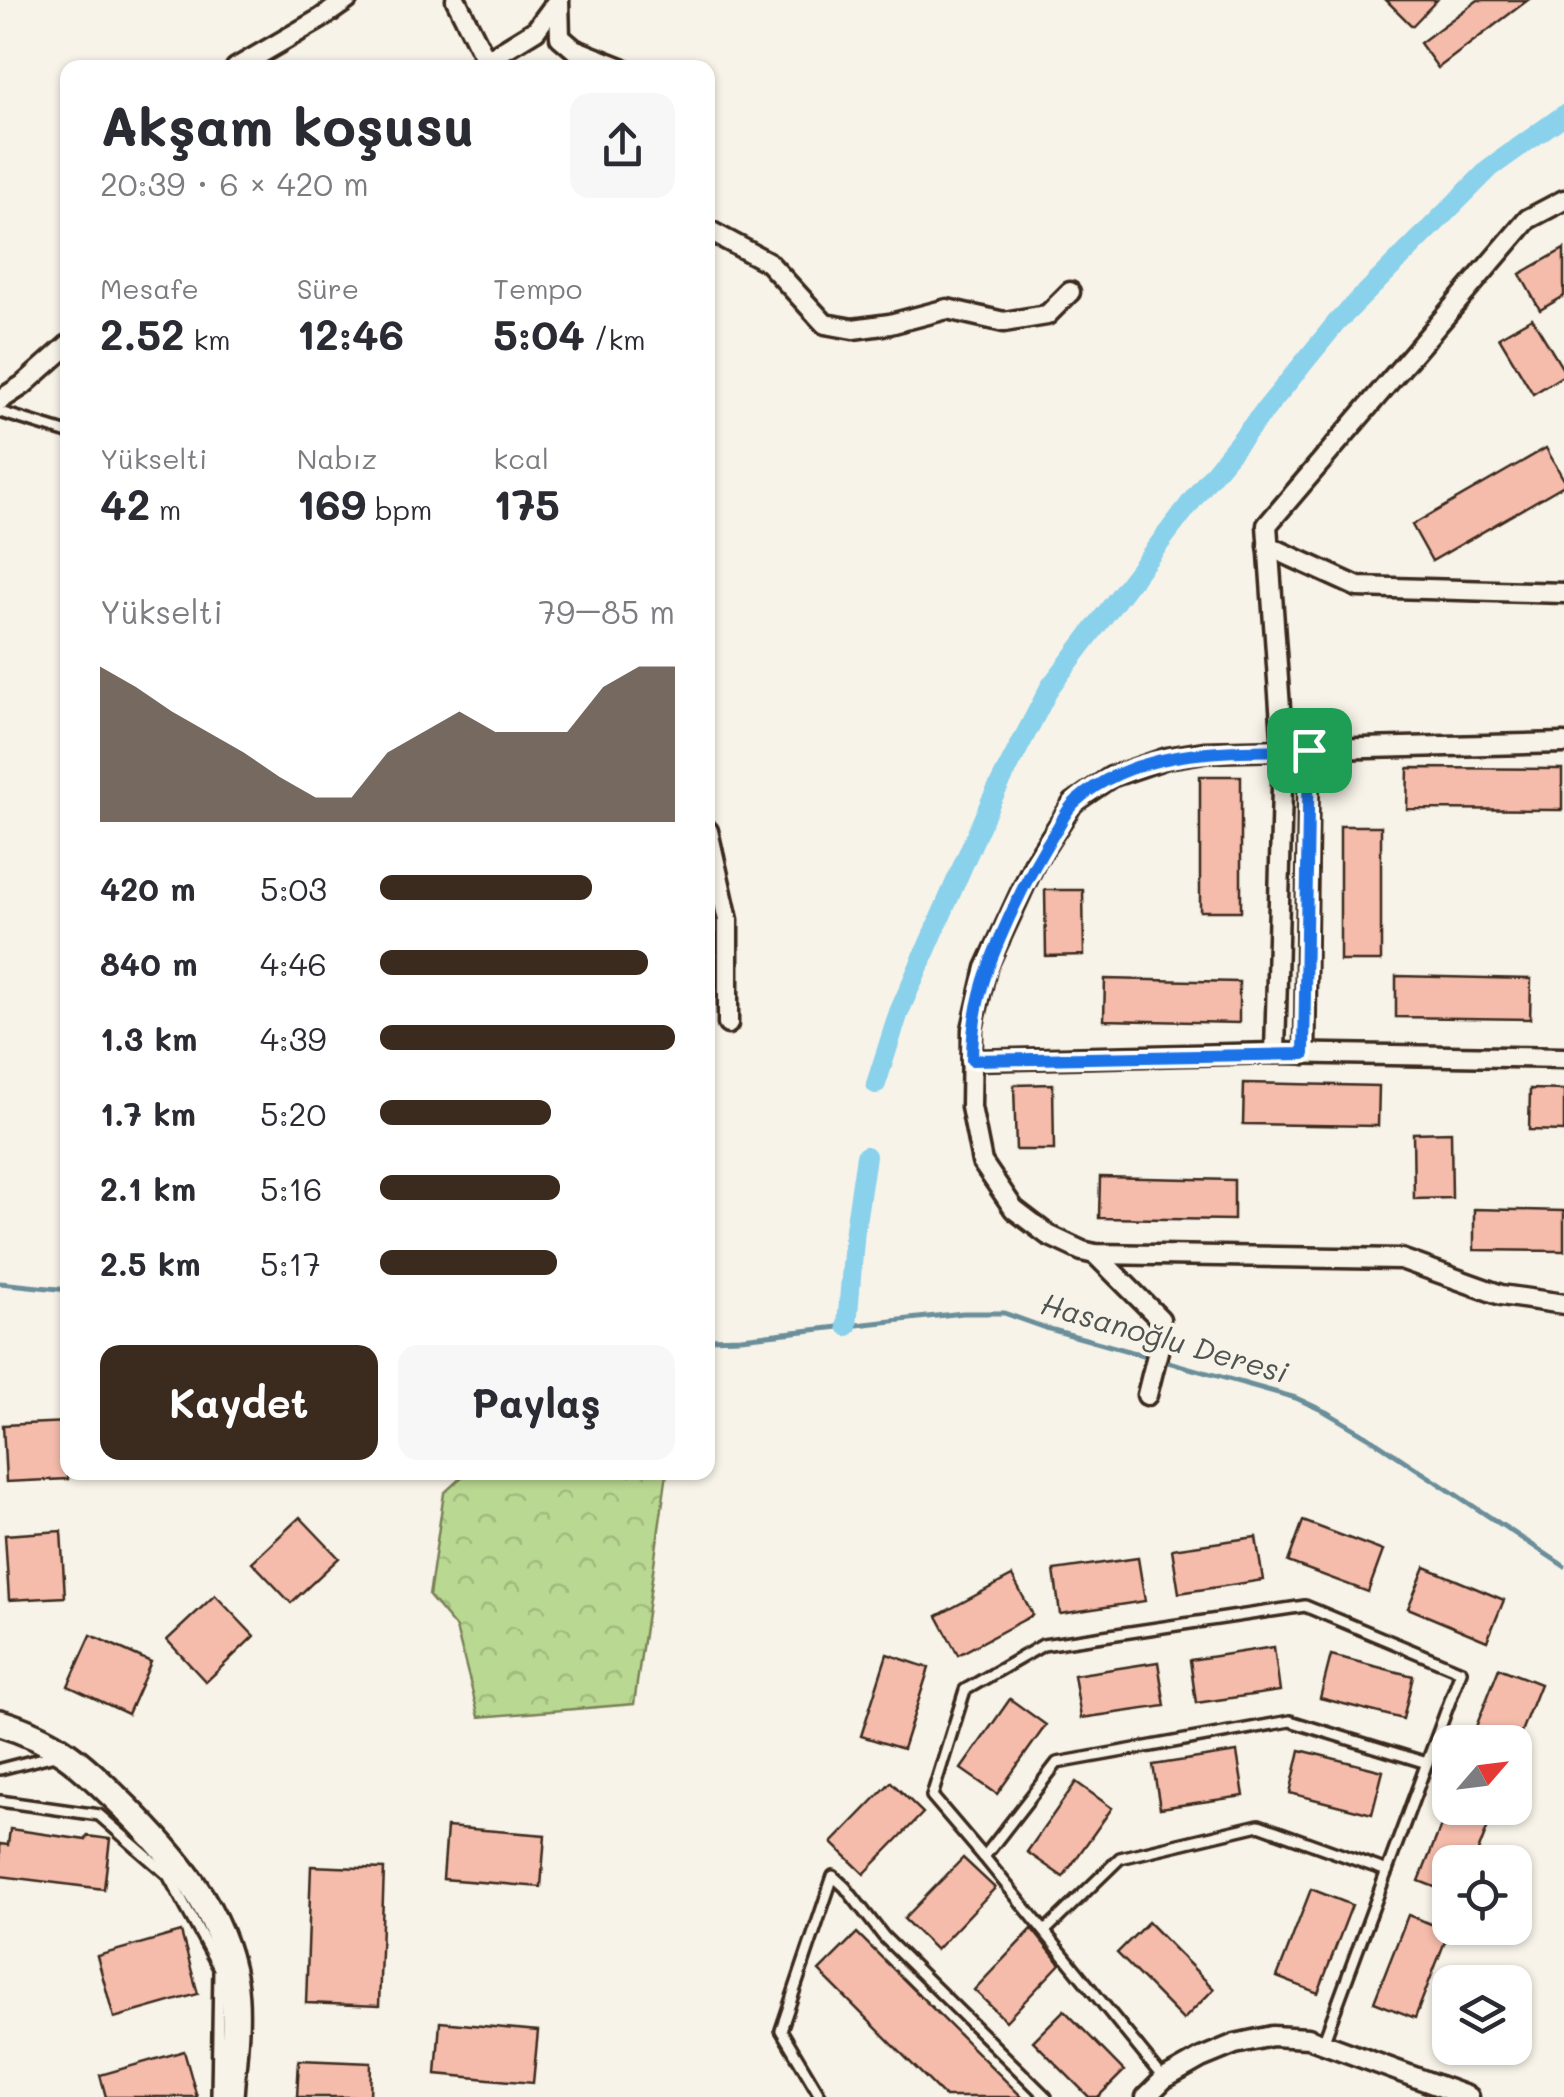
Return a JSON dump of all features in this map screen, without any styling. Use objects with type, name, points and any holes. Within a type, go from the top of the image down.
[{"type":"street","points":[[250,60],[348,0]]},
{"type":"street","points":[[456,0],[478,60]]},
{"type":"street","points":[[487,60],[536,30],[558,0]]},
{"type":"street","points":[[558,0],[560,37],[574,49],[602,60]]},
{"type":"street","points":[[1275,1053],[1283,750],[1267,525],[1528,219],[1564,200]]},
{"type":"street","points":[[715,234],[768,262],[825,324],[853,329],[890,324],[947,308],[1004,322],[1047,315],[1070,292]]},
{"type":"street","points":[[0,400],[60,353]]},
{"type":"street","points":[[1268,546],[1358,587],[1564,593]]},
{"type":"street","points":[[1564,744],[1204,752],[1167,758],[1111,777],[1073,803],[1035,862],[986,968],[972,1029],[971,1107],[982,1162],[1014,1209],[1048,1235],[1082,1251],[1401,1259],[1502,1296],[1564,1304]]},
{"type":"street","points":[[1304,1054],[1309,750]]},
{"type":"street","points":[[715,862],[728,920],[728,1024]]},
{"type":"street","points":[[972,1060],[1275,1053],[1564,1058]]},
{"type":"street","points":[[1095,1254],[1160,1319],[1160,1347],[1147,1395]]},
{"type":"street","points":[[0,1722],[32,1732],[73,1756],[142,1823],[186,1872],[204,1900],[219,1930],[235,1996],[230,2097]]},
{"type":"street","points":[[1146,2097],[1164,2079],[1201,2058],[1235,2044],[1272,2036],[1308,2038],[1469,2097]]},
{"type":"lane","points":[[0,412],[60,431]]},
{"type":"lane","points":[[1164,2079],[932,1796],[965,1690],[1043,1645],[1305,1606],[1461,1671],[1323,2044]]},
{"type":"lane","points":[[984,1856],[1057,1763],[1290,1721],[1427,1763]]},
{"type":"lane","points":[[0,1769],[66,1752]]},
{"type":"lane","points":[[0,1801],[100,1816],[168,1875],[219,1968],[218,2097]]},
{"type":"lane","points":[[1045,1932],[1120,1858],[1259,1825],[1387,1871]]},
{"type":"lane","points":[[821,2097],[781,2030],[833,1876],[884,1937],[1046,2097]]},
{"type":"green space","points":[[458,1480],[666,1480],[634,1704],[479,1717],[456,1628],[429,1596],[444,1493]]},
{"type":"building","points":[[1386,0],[1437,0],[1412,26]]},
{"type":"building","points":[[1478,0],[1528,0],[1438,68],[1420,43]]},
{"type":"building","points":[[1564,249],[1564,296],[1540,310],[1520,274]]},
{"type":"building","points":[[1532,318],[1564,371],[1564,375],[1533,394],[1499,337]]},
{"type":"building","points":[[1546,448],[1564,485],[1432,561],[1412,525]]},
{"type":"building","points":[[1408,768],[1562,769],[1562,810],[1407,809]]},
{"type":"building","points":[[1200,776],[1241,776],[1241,911],[1200,911]]},
{"type":"building","points":[[1340,826],[1381,826],[1381,961],[1340,961]]},
{"type":"building","points":[[1045,890],[1083,890],[1084,955],[1046,956]]},
{"type":"building","points":[[1396,976],[1531,979],[1530,1019],[1396,1017]]},
{"type":"building","points":[[1105,979],[1239,982],[1239,1023],[1104,1020]]},
{"type":"building","points":[[1244,1083],[1379,1086],[1378,1126],[1243,1124]]},
{"type":"building","points":[[1053,1084],[1054,1150],[1016,1150],[1014,1085]]},
{"type":"building","points":[[1530,1089],[1564,1090],[1564,1131],[1529,1130]]},
{"type":"building","points":[[1451,1132],[1452,1198],[1414,1199],[1413,1133]]},
{"type":"building","points":[[1100,1177],[1234,1180],[1234,1220],[1099,1218]]},
{"type":"building","points":[[1474,1209],[1564,1211],[1564,1251],[1474,1250]]},
{"type":"building","points":[[60,1422],[60,1479],[6,1482],[3,1425]]},
{"type":"building","points":[[300,1517],[339,1558],[291,1603],[252,1562]]},
{"type":"building","points":[[1303,1521],[1383,1551],[1368,1592],[1288,1562]]},
{"type":"building","points":[[61,1531],[65,1597],[9,1600],[5,1535]]},
{"type":"building","points":[[1256,1537],[1263,1580],[1179,1593],[1172,1549]]},
{"type":"building","points":[[1138,1558],[1145,1601],[1060,1614],[1054,1570]]},
{"type":"building","points":[[1425,1567],[1504,1600],[1487,1641],[1408,1608]]},
{"type":"building","points":[[1012,1576],[1033,1615],[958,1655],[937,1616]]},
{"type":"building","points":[[215,1595],[254,1636],[206,1682],[167,1640]]},
{"type":"building","points":[[91,1635],[151,1662],[128,1714],[68,1686]]},
{"type":"building","points":[[1274,1647],[1280,1691],[1196,1703],[1190,1660]]},
{"type":"building","points":[[887,1654],[929,1668],[903,1749],[861,1736]]},
{"type":"building","points":[[1331,1655],[1413,1676],[1403,1719],[1320,1698]]},
{"type":"building","points":[[1158,1662],[1165,1706],[1081,1718],[1074,1675]]},
{"type":"building","points":[[1499,1668],[1540,1684],[1524,1725],[1477,1725]]},
{"type":"building","points":[[1010,1699],[1046,1725],[997,1794],[961,1769]]},
{"type":"building","points":[[1300,1750],[1383,1771],[1372,1814],[1290,1793]]},
{"type":"building","points":[[1237,1752],[1244,1796],[1160,1808],[1153,1765]]},
{"type":"building","points":[[891,1782],[923,1813],[864,1874],[832,1843]]},
{"type":"building","points":[[1076,1782],[1112,1808],[1063,1877],[1027,1852]]},
{"type":"building","points":[[1441,1825],[1488,1825],[1481,1845],[1433,1845]]},
{"type":"building","points":[[447,1827],[545,1835],[541,1887],[443,1879]]},
{"type":"building","points":[[10,1829],[86,1840],[87,1836],[110,1839],[104,1889],[0,1876],[0,1844],[8,1845]]},
{"type":"building","points":[[1432,1848],[1432,1886],[1419,1881]]},
{"type":"building","points":[[963,1858],[995,1888],[936,1950],[904,1919]]},
{"type":"building","points":[[311,1866],[384,1869],[379,2006],[306,2003]]},
{"type":"building","points":[[1311,1889],[1352,1905],[1318,1993],[1277,1977]]},
{"type":"building","points":[[1408,1915],[1432,1924],[1432,1945],[1444,1945],[1436,1965],[1432,1965],[1415,2018],[1374,2002]]},
{"type":"building","points":[[1148,1922],[1214,1989],[1183,2020],[1117,1953]]},
{"type":"building","points":[[1032,1929],[1060,1964],[1006,2021],[974,1990]]},
{"type":"building","points":[[181,1932],[198,1994],[114,2018],[97,1956]]},
{"type":"building","points":[[857,1933],[1022,2097],[945,2097],[819,1971]]},
{"type":"building","points":[[1064,2010],[1124,2071],[1098,2097],[1089,2097],[1033,2041]]},
{"type":"building","points":[[440,2022],[538,2031],[533,2083],[436,2074]]},
{"type":"building","points":[[184,2051],[197,2097],[106,2097],[100,2075]]},
{"type":"building","points":[[299,2060],[371,2063],[370,2097],[297,2097]]},
{"type":"waterway","points":[[876,1084],[899,1012],[991,801],[1050,687],[1204,485],[1337,322],[1491,167],[1564,115]]},
{"type":"waterway","points":[[847,1326],[866,1156]]},
{"type":"waterway","name":"Hasanoğlu Deresi","points":[[0,1283],[60,1289]]},
{"type":"waterway","name":"Hasanoğlu Deresi","points":[[715,1339],[963,1313],[1004,1313],[1150,1357]]},
{"type":"waterway","name":"Hasanoğlu Deresi","points":[[1161,1360],[1296,1398],[1326,1412],[1564,1566]]},
{"type":"route","points":[[1309,750],[1304,1054],[972,1060],[972,1029],[986,968],[1035,862],[1073,803],[1111,777],[1167,758],[1204,752],[1309,750]]}]
